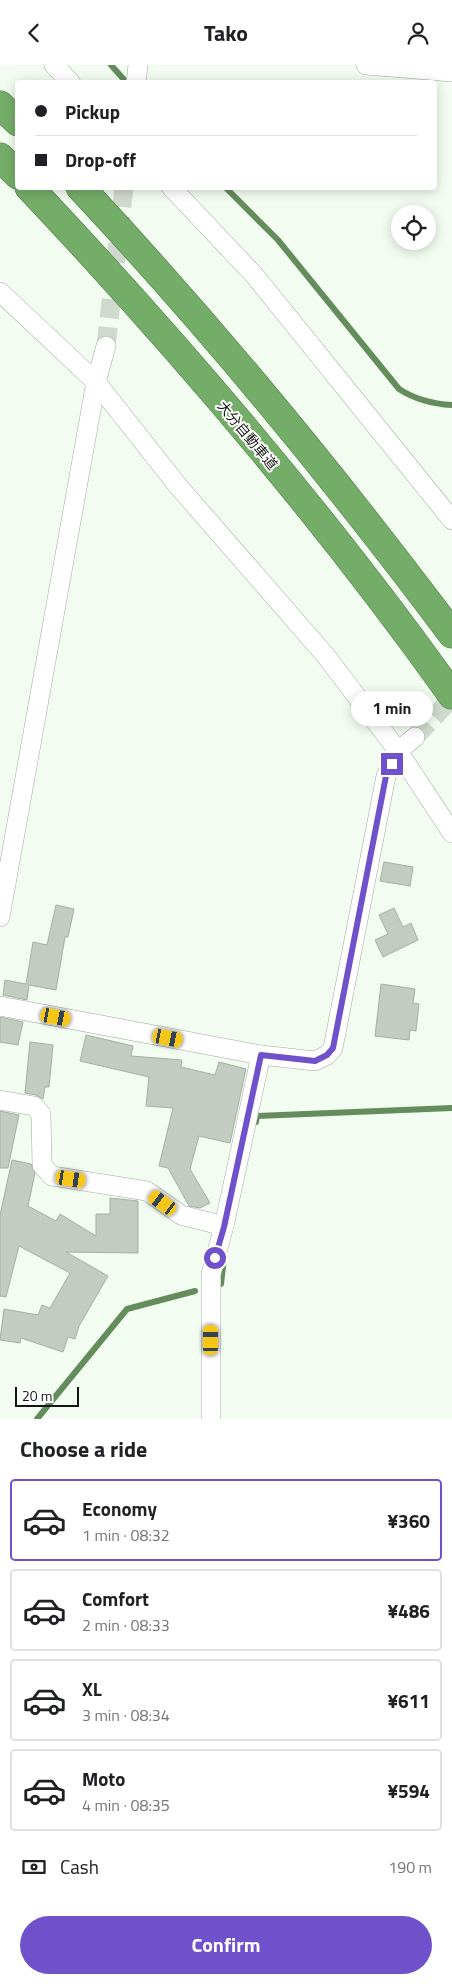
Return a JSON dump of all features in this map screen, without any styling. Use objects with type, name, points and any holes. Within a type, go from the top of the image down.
[{"type":"highway","points":[[0,105],[15,119]]},
{"type":"highway","points":[[0,157],[15,172]]},
{"type":"highway","name":"大分自動車道","points":[[32,190],[164,335],[259,447],[356,568],[452,695]]},
{"type":"highway","points":[[83,190],[193,312],[288,423],[452,634]]},
{"type":"street","points":[[54,65],[67,80]]},
{"type":"street","points":[[136,80],[138,65]]},
{"type":"street","points":[[366,65],[452,72]]},
{"type":"street","points":[[174,190],[255,276],[452,520]]},
{"type":"street","points":[[4,301],[96,382],[178,486],[326,656],[398,751],[452,833]]},
{"type":"street","points":[[0,917],[96,382],[106,346]]},
{"type":"street","points":[[0,1007],[261,1055],[315,1061],[327,1055],[333,1048],[386,776],[398,751],[415,737]]},
{"type":"street","points":[[211,1419],[211,1274],[224,1227],[261,1055]]},
{"type":"street","points":[[0,1100],[34,1106],[41,1113],[42,1165],[52,1177],[146,1191],[181,1215],[224,1227]]},
{"type":"building","points":[[384,862],[413,867],[410,886],[380,881]]},
{"type":"building","points":[[56,905],[74,909],[68,937],[65,937],[56,990],[29,985],[27,1000],[3,995],[5,980],[26,984],[33,942],[47,945]]},
{"type":"building","points":[[394,908],[403,927],[411,923],[418,940],[383,957],[375,940],[388,934],[379,915]]},
{"type":"building","points":[[381,984],[415,989],[413,1003],[419,1004],[416,1031],[410,1030],[409,1040],[375,1036]]},
{"type":"building","points":[[0,1017],[23,1022],[18,1045],[0,1042]]},
{"type":"building","points":[[86,1035],[133,1046],[131,1056],[182,1060],[181,1067],[215,1075],[219,1062],[246,1069],[230,1143],[199,1136],[190,1169],[210,1203],[200,1208],[189,1206],[168,1168],[159,1166],[173,1108],[146,1106],[149,1077],[80,1061]]},
{"type":"building","points":[[30,1042],[53,1045],[49,1087],[45,1087],[43,1099],[36,1095],[25,1093]]},
{"type":"building","points":[[0,1111],[19,1115],[8,1168],[0,1168]]},
{"type":"building","points":[[12,1160],[31,1164],[35,1173],[28,1206],[56,1221],[60,1214],[96,1236],[96,1214],[110,1214],[110,1198],[138,1201],[138,1253],[66,1252],[108,1276],[79,1326],[75,1339],[68,1337],[63,1352],[21,1338],[20,1343],[0,1340],[4,1309],[38,1315],[42,1305],[50,1308],[70,1273],[19,1246],[6,1297],[0,1296],[0,1215]]},
{"type":"waterway","points":[[111,65],[124,80]]},
{"type":"waterway","points":[[228,190],[278,240],[399,389],[424,401],[452,405]]},
{"type":"waterway","points":[[256,1122],[257,1116],[452,1108]]},
{"type":"waterway","points":[[221,1284],[224,1258]]},
{"type":"waterway","points":[[37,1419],[127,1309],[195,1291]]},
{"type":"tunnel","points":[[106,346],[124,190]]},
{"type":"tunnel","points":[[415,737],[452,698]]},
{"type":"route","points":[[215,1258],[224,1227],[261,1055],[315,1061],[327,1055],[333,1048],[386,776],[392,764]]}]
